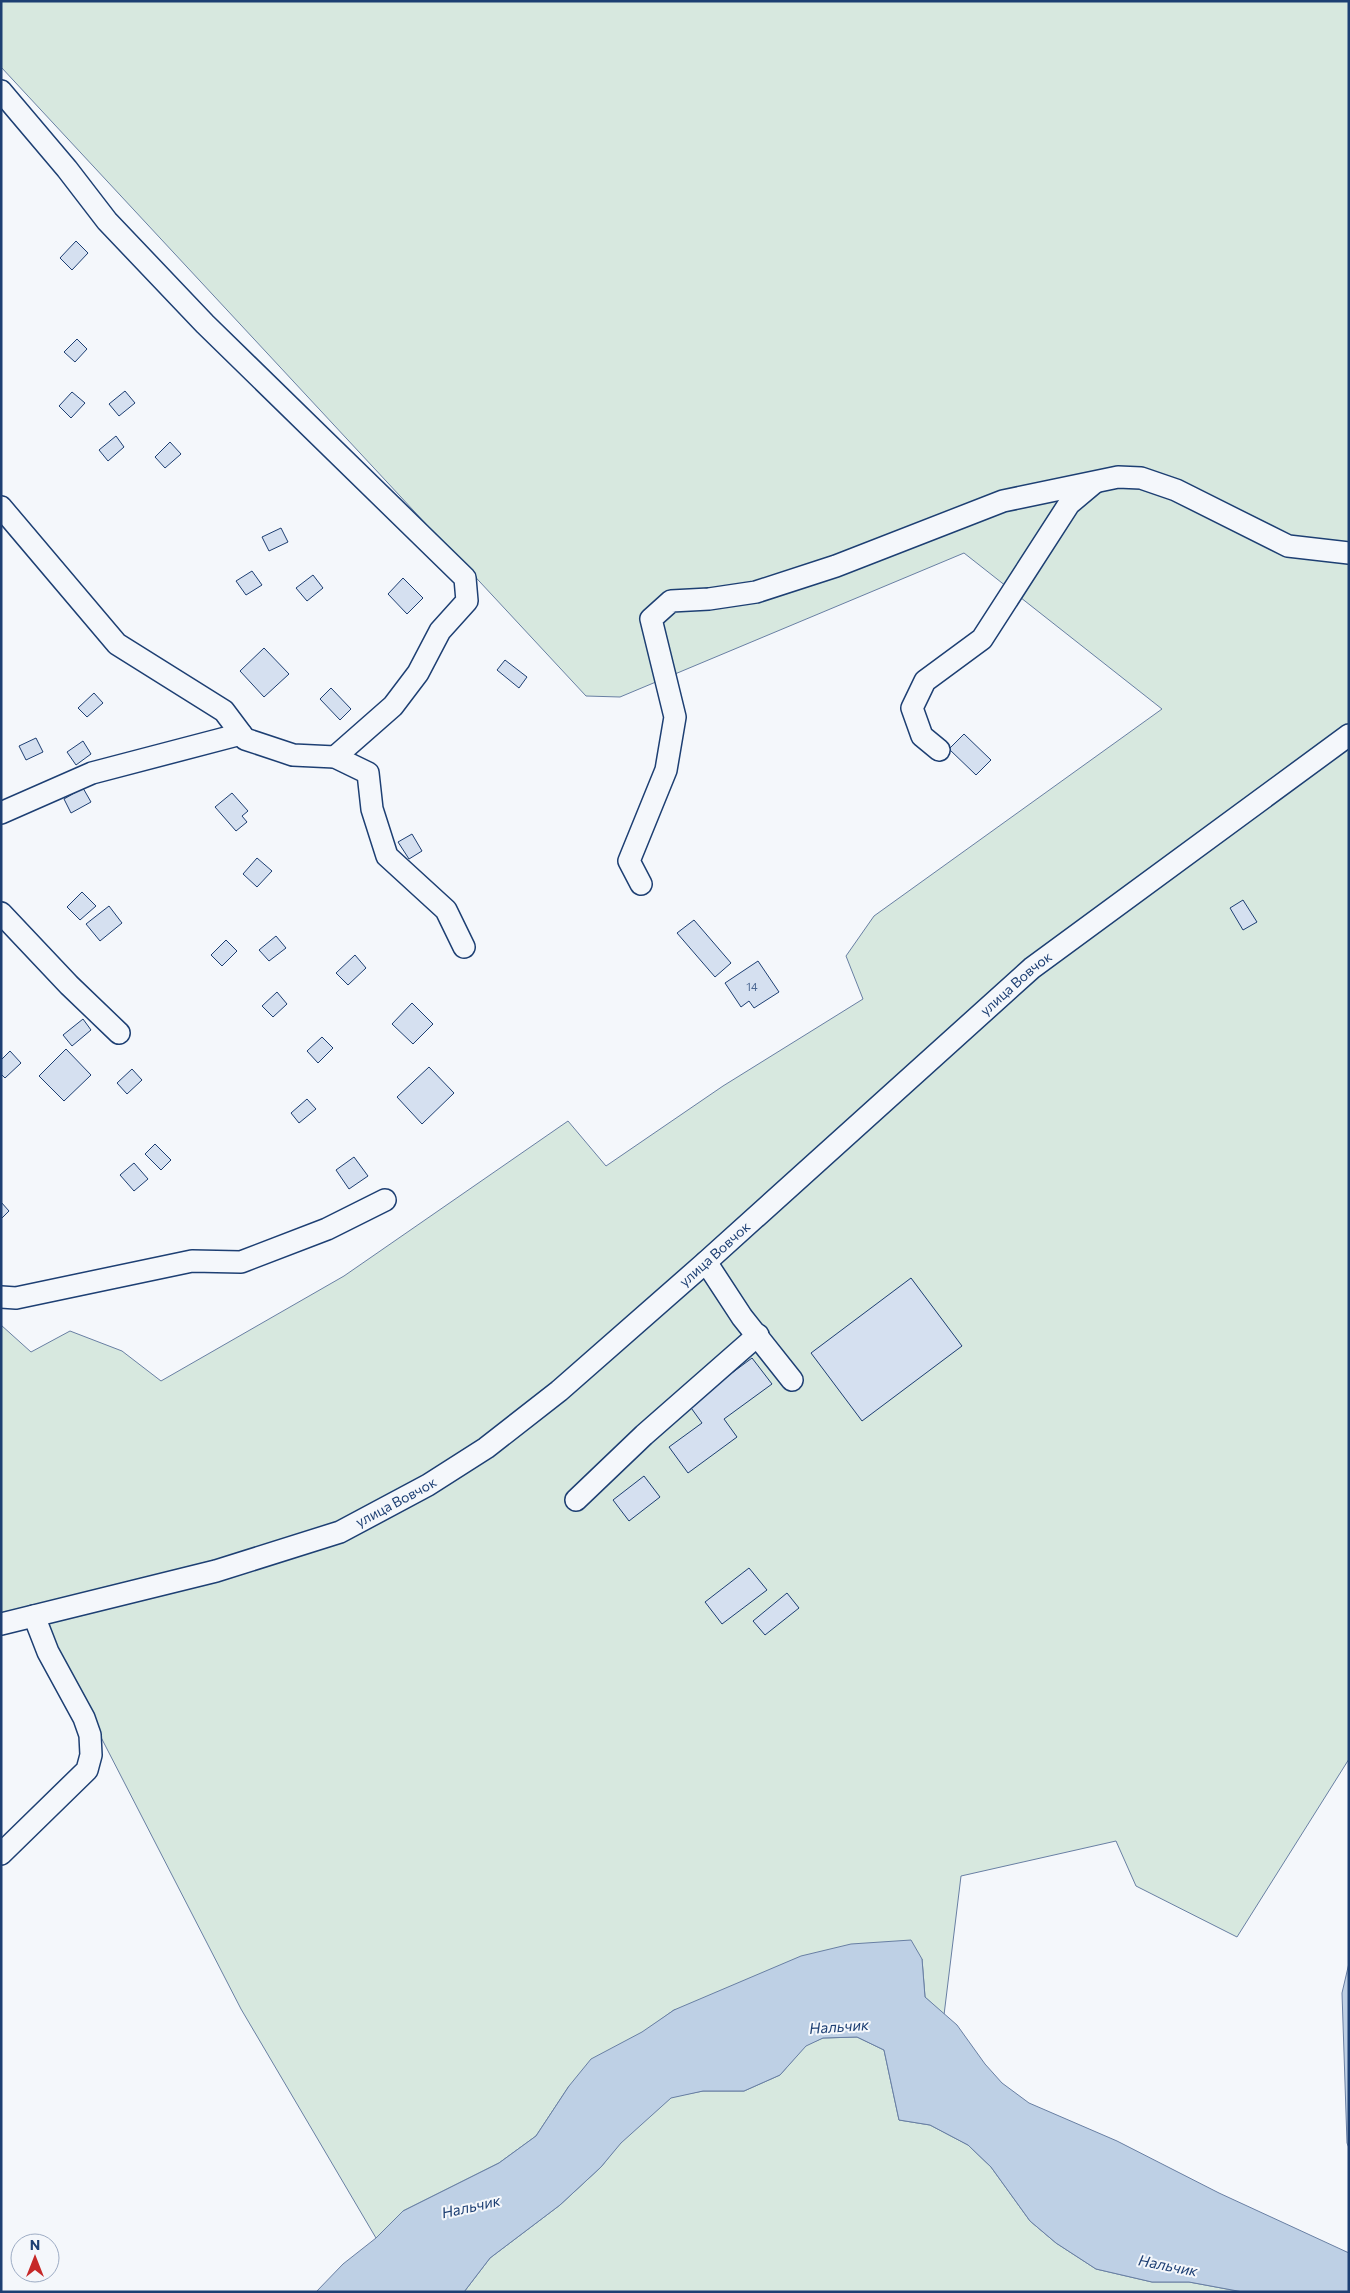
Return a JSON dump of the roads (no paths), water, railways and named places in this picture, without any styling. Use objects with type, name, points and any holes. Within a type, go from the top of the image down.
[{"type":"street","points":[[1,92],[67,169],[107,221],[212,330],[465,578],[467,601],[440,631],[418,673],[393,706],[335,758]]},
{"type":"street","points":[[641,884],[629,862],[666,770],[675,717],[652,619],[671,601],[708,600],[756,592],[836,566],[1004,502],[1118,477],[1141,478],[1176,490],[1288,546],[1349,553]]},
{"type":"street","points":[[938,750],[922,736],[912,708],[925,681],[982,639],[1069,504],[1094,483]]},
{"type":"street","points":[[1,507],[117,644],[224,712],[245,739],[293,755],[335,758],[368,773],[372,810],[387,856],[446,910],[464,947]]},
{"type":"street","points":[[1,813],[92,773],[240,734]]},
{"type":"street","name":"улица Вовчок","points":[[1,1624],[225,1568],[340,1532],[454,1469],[522,1422],[706,1262],[1032,968],[1349,735]]},
{"type":"street","points":[[1,913],[69,985],[119,1033]]},
{"type":"street","points":[[1,1298],[16,1298],[192,1261],[240,1262],[327,1229],[385,1200]]},
{"type":"street","points":[[706,1262],[742,1317],[792,1380]]},
{"type":"street","points":[[576,1500],[644,1435],[758,1335]]},
{"type":"street","points":[[1,1854],[87,1770],[91,1755],[90,1735],[84,1718],[48,1652],[34,1616]]},
{"type":"water","name":"Нальчик","points":[[911,1940],[922,1959],[925,1997],[957,2025],[985,2064],[1002,2083],[1029,2103],[1117,2141],[1219,2193],[1349,2253],[1349,2292],[1243,2292],[1189,2282],[1152,2282],[1096,2269],[1056,2243],[1030,2221],[991,2167],[968,2145],[930,2125],[899,2120],[884,2050],[857,2037],[823,2038],[806,2046],[780,2075],[744,2091],[703,2091],[671,2098],[621,2143],[601,2167],[560,2205],[490,2258],[464,2292],[316,2292],[343,2264],[376,2238],[403,2211],[499,2163],[536,2136],[569,2086],[591,2059],[642,2032],[674,2010],[801,1956],[851,1944]]},
{"type":"water","points":[[1349,1963],[1349,2148],[1347,2143],[1342,1993]]}]
